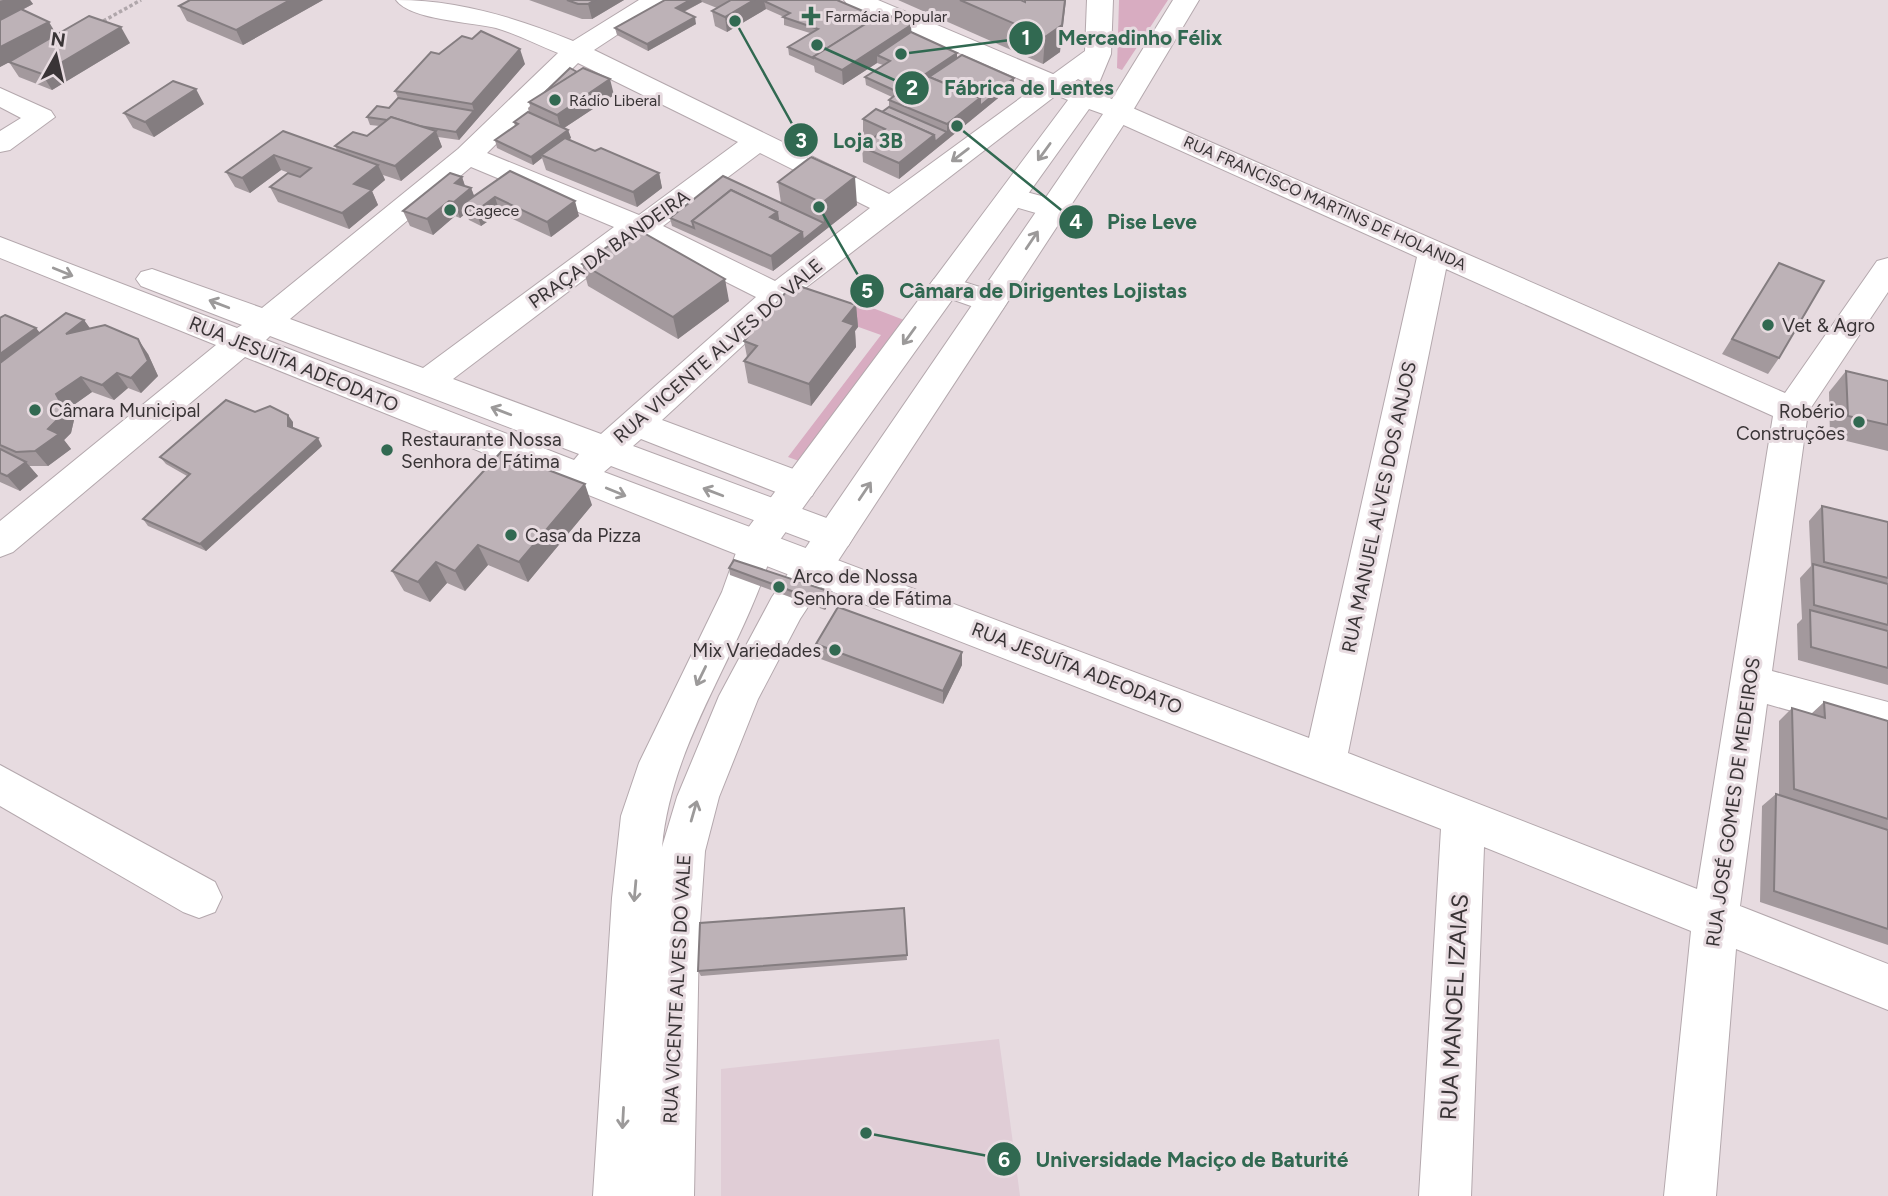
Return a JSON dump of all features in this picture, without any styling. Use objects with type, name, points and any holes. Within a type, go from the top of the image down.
[{"type":"street","points":[[410,0],[433,9],[504,22],[575,51],[891,207]]},
{"type":"street","points":[[472,0],[504,22]]},
{"type":"street","points":[[0,542],[468,155],[575,51],[657,0]]},
{"type":"street","name":"RUA FRANCISCO MARTINS DE HOLANDA","points":[[857,0],[1084,97],[1791,410]]},
{"type":"street","points":[[619,1196],[635,898],[643,816],[660,762],[741,592],[755,546],[1084,97],[1098,54],[1100,0]]},
{"type":"street","name":"RUA VICENTE ALVES DO VALE","points":[[668,1196],[676,938],[683,851],[698,797],[738,696],[786,608],[1118,112],[1186,0]]},
{"type":"street","name":"RUA VICENTE ALVES DO VALE","points":[[577,476],[778,295],[1053,84],[1098,54]]},
{"type":"street","points":[[0,96],[41,117],[0,144]]},
{"type":"street","name":"PRAÇA DA BANDEIRA","points":[[427,382],[631,229],[758,141]]},
{"type":"street","points":[[468,155],[639,226],[778,295]]},
{"type":"street","points":[[1011,197],[1053,209]]},
{"type":"street","name":"RUA JESUÍTA ADEODATO","points":[[11,238],[256,333],[577,476],[1325,763],[1888,987]]},
{"type":"street","name":"RUA MANUEL ALVES DOS ANJOS","points":[[1325,763],[1434,251]]},
{"type":"street","points":[[1791,410],[1885,277]]},
{"type":"street","points":[[945,286],[991,302]]},
{"type":"street","name":"RUA JESUÍTA ADEODATO","points":[[256,333],[427,382],[835,536]]},
{"type":"street","name":"RUA JOSÉ GOMES DE MEDEIROS","points":[[1690,1196],[1715,919],[1791,410]]},
{"type":"street","points":[[635,424],[799,486]]},
{"type":"street","points":[[1749,682],[1888,720]]},
{"type":"street","points":[[0,784],[199,897]]},
{"type":"street","name":"RUA MANOEL IZAIAS","points":[[1445,1196],[1463,819]]},
{"type":"path","points":[[94,26],[141,0]]},
{"type":"shaded area","points":[[1119,0],[1168,0],[1122,70],[1117,68]]},
{"type":"shaded area","points":[[857,302],[904,320],[799,461],[788,457],[881,335],[839,320]]},
{"type":"shaded area","points":[[999,1039],[1020,1196],[721,1196],[721,1069]]},
{"type":"building","points":[[190,0],[290,0],[236,30],[179,6]]},
{"type":"building","points":[[567,0],[595,0],[588,4],[578,4]]},
{"type":"building","points":[[665,0],[690,0],[676,8],[695,17],[647,44],[615,28]]},
{"type":"building","points":[[731,0],[754,0],[725,17],[712,11]]},
{"type":"building","points":[[837,0],[877,17],[813,58],[788,47],[818,29],[783,17],[790,13],[764,1]]},
{"type":"building","points":[[960,0],[1065,0],[1062,25],[1045,37]]},
{"type":"building","points":[[21,9],[49,22],[0,47],[0,20]]},
{"type":"building","points":[[883,13],[911,25],[842,70],[813,57]]},
{"type":"building","points":[[89,16],[121,27],[42,74],[9,62]]},
{"type":"building","points":[[481,31],[520,49],[472,104],[395,91],[431,52],[439,54],[462,36],[472,39]]},
{"type":"building","points":[[911,32],[957,53],[898,92],[865,77],[890,61],[877,55]]},
{"type":"building","points":[[962,55],[1014,78],[980,106],[980,98],[929,77]]},
{"type":"building","points":[[570,68],[577,72],[543,94]]},
{"type":"building","points":[[583,68],[610,79],[557,115],[529,102]]},
{"type":"building","points":[[922,74],[980,98],[947,124],[889,100]]},
{"type":"building","points":[[173,81],[196,89],[145,122],[124,113]]},
{"type":"building","points":[[398,98],[474,111],[456,132],[419,126],[391,117],[387,120],[367,117],[377,106],[389,108]]},
{"type":"building","points":[[889,107],[947,132],[935,142],[934,135],[882,112]]},
{"type":"building","points":[[876,109],[934,135],[899,163],[862,147],[885,129],[863,119]]},
{"type":"building","points":[[528,112],[568,130],[531,157],[495,140],[518,124],[514,122]]},
{"type":"building","points":[[391,117],[436,131],[395,166],[335,146],[353,132],[367,136]]},
{"type":"building","points":[[283,131],[378,165],[354,184],[372,190],[342,213],[270,187],[288,173],[300,177],[311,168],[274,155],[242,178],[226,172]]},
{"type":"building","points":[[565,138],[595,151],[601,148],[659,173],[633,192],[541,155]]},
{"type":"building","points":[[811,157],[855,177],[822,203],[778,182]]},
{"type":"building","points":[[510,171],[575,201],[547,222],[495,197],[476,211],[463,204]]},
{"type":"building","points":[[450,173],[462,177],[455,183],[471,188],[427,219],[403,211]]},
{"type":"building","points":[[723,176],[824,223],[803,240],[802,232],[777,220],[777,212],[731,190],[692,221],[694,228],[670,218]]},
{"type":"building","points":[[731,190],[777,212],[770,217],[802,232],[771,256],[692,221]]},
{"type":"building","points":[[635,228],[725,279],[673,317],[582,264]]},
{"type":"building","name":"Vet & Agro","points":[[1779,263],[1824,281],[1779,358],[1732,339]]},
{"type":"building","points":[[793,284],[856,305],[843,321],[854,325],[809,384],[744,361],[757,346],[744,341]]},
{"type":"building","name":"Câmara Municipal","points":[[66,313],[84,320],[66,334],[105,325],[138,339],[148,361],[131,378],[117,373],[102,385],[81,377],[56,394],[62,405],[59,418],[48,429],[59,434],[35,451],[16,452],[0,445],[0,363]]},
{"type":"building","points":[[5,315],[36,328],[0,354],[0,318]]},
{"type":"building","points":[[1846,371],[1888,381],[1888,425],[1848,416]]},
{"type":"building","points":[[226,400],[255,412],[270,406],[288,415],[288,426],[318,438],[200,544],[143,519],[190,474],[160,457]]},
{"type":"building","points":[[0,449],[26,462],[7,476],[0,473]]},
{"type":"building","points":[[501,452],[585,484],[519,562],[478,545],[455,571],[436,562],[418,582],[392,571]]},
{"type":"building","points":[[1822,506],[1888,522],[1888,578],[1824,562]]},
{"type":"building","points":[[734,560],[831,592],[824,603],[729,568]]},
{"type":"building","points":[[1813,564],[1888,584],[1888,625],[1814,605]]},
{"type":"building","points":[[838,607],[962,652],[943,691],[816,644]]},
{"type":"building","points":[[1810,610],[1888,631],[1888,668],[1811,647]]},
{"type":"building","points":[[1824,702],[1888,721],[1888,819],[1794,789],[1792,708],[1825,718]]},
{"type":"building","points":[[1776,794],[1888,830],[1888,929],[1774,891]]},
{"type":"building","points":[[904,908],[907,955],[698,971],[700,923]]},
{"type":"place","name":"Farmácia Popular","points":[[811,16]]},
{"type":"place","name":"Loja 3B","points":[[735,21]]},
{"type":"place","name":"Fábrica de Lentes","points":[[817,45]]},
{"type":"place","name":"Mercadinho Félix","points":[[901,54]]},
{"type":"place","name":"Rádio Liberal","points":[[555,100]]},
{"type":"place","name":"Pise Leve","points":[[957,126]]},
{"type":"place","name":"Câmara de Dirigentes Lojistas","points":[[819,207]]},
{"type":"place","name":"Cagece","points":[[450,210]]},
{"type":"place","name":"Vet & Agro","points":[[1768,325]]},
{"type":"place","name":"Câmara Municipal","points":[[35,410]]},
{"type":"place","name":"Robério Construções","points":[[1859,422]]},
{"type":"place","name":"Restaurante Nossa Senhora de Fátima","points":[[387,450]]},
{"type":"place","name":"Casa da Pizza","points":[[511,535]]},
{"type":"place","name":"Arco de Nossa Senhora de Fátima","points":[[779,587]]},
{"type":"place","name":"Mix Variedades","points":[[835,650]]},
{"type":"place","name":"Universidade Maciço de Baturité","points":[[866,1133]]}]
